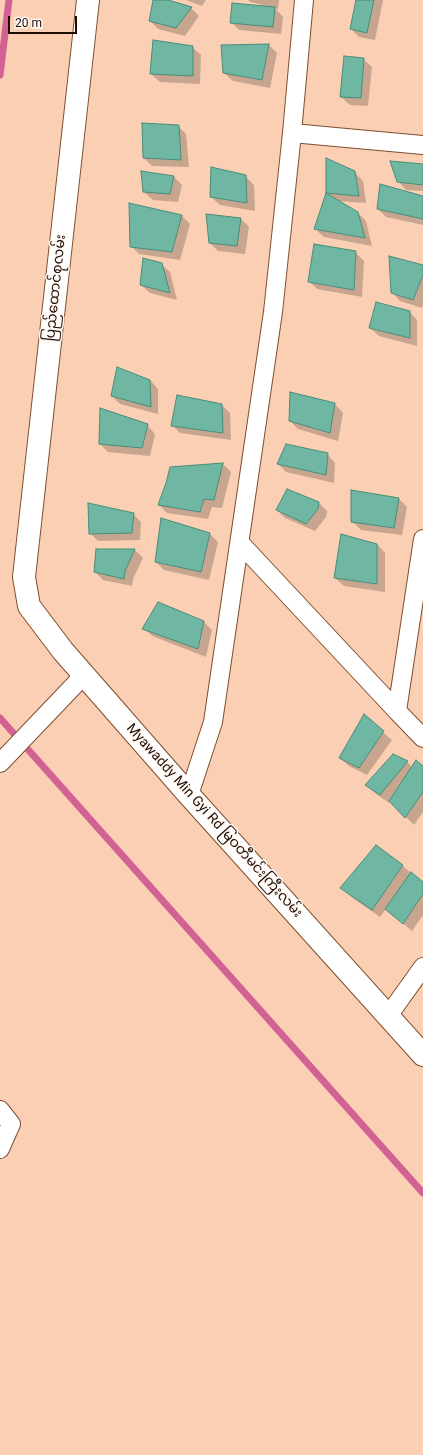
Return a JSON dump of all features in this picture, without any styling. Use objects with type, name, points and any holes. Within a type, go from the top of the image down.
[{"type":"main road","name":"ပြည်ထောင်စုလမ်း","points":[[24,577],[88,0]]},
{"type":"main road","name":"Myawaddy Min Gyi Rd မြဝတီမင်းကြီးလမ်း","points":[[24,577],[29,606],[63,651],[189,795],[423,1055]]},
{"type":"street","points":[[189,795],[213,722],[274,312],[304,0]]},
{"type":"street","points":[[292,133],[423,145]]},
{"type":"street","points":[[397,711],[423,538]]},
{"type":"street","points":[[240,543],[423,738]]},
{"type":"street","points":[[0,763],[84,675]]},
{"type":"street","points":[[388,1016],[423,967]]},
{"type":"street","points":[[0,1110],[11,1124],[0,1149]]},
{"type":"building","points":[[153,0],[168,0],[192,7],[176,28],[149,21]]},
{"type":"building","points":[[356,0],[374,0],[367,33],[350,29]]},
{"type":"building","points":[[232,3],[275,7],[273,27],[230,23]]},
{"type":"building","points":[[153,40],[193,46],[193,76],[150,74]]},
{"type":"building","points":[[269,44],[262,80],[223,73],[221,45]]},
{"type":"building","points":[[344,56],[364,58],[361,98],[340,97]]},
{"type":"building","points":[[142,123],[179,125],[181,160],[143,158]]},
{"type":"building","points":[[326,158],[355,171],[359,196],[326,193]]},
{"type":"building","points":[[390,161],[423,164],[423,185],[397,182]]},
{"type":"building","points":[[211,167],[246,175],[247,203],[210,197]]},
{"type":"building","points":[[141,171],[174,176],[170,194],[143,192]]},
{"type":"building","points":[[380,184],[423,196],[423,219],[377,209]]},
{"type":"building","points":[[326,193],[358,212],[365,238],[314,229]]},
{"type":"building","points":[[129,203],[182,215],[172,252],[130,247]]},
{"type":"building","points":[[206,214],[241,218],[237,246],[209,243]]},
{"type":"building","points":[[314,244],[356,251],[354,290],[308,282]]},
{"type":"building","points":[[389,256],[423,265],[423,275],[413,300],[391,293]]},
{"type":"building","points":[[143,258],[162,263],[170,293],[140,285]]},
{"type":"building","points":[[376,302],[410,311],[410,338],[369,328]]},
{"type":"building","points":[[117,367],[150,380],[151,407],[111,396]]},
{"type":"building","points":[[290,392],[335,403],[330,433],[289,421]]},
{"type":"building","points":[[177,395],[222,404],[223,433],[171,426]]},
{"type":"building","points":[[100,408],[148,424],[142,448],[99,444]]},
{"type":"building","points":[[286,444],[328,453],[326,475],[277,464]]},
{"type":"building","points":[[223,463],[214,500],[204,499],[200,512],[158,505],[170,467]]},
{"type":"building","points":[[287,489],[319,502],[318,509],[306,524],[276,510]]},
{"type":"building","points":[[351,490],[399,498],[394,528],[351,522]]},
{"type":"building","points":[[88,503],[134,513],[132,533],[89,534]]},
{"type":"building","points":[[161,518],[210,533],[201,572],[155,562]]},
{"type":"building","points":[[341,534],[377,544],[377,584],[334,578]]},
{"type":"building","points":[[96,549],[135,549],[125,571],[124,579],[94,572]]},
{"type":"building","points":[[158,602],[204,621],[198,649],[142,629]]},
{"type":"building","points":[[364,714],[384,731],[359,768],[339,758]]},
{"type":"building","points":[[393,754],[408,761],[380,795],[365,785]]},
{"type":"building","points":[[416,760],[423,766],[423,792],[405,818],[389,801]]},
{"type":"building","points":[[376,845],[403,865],[372,910],[340,888]]},
{"type":"building","points":[[411,872],[423,882],[423,894],[403,924],[385,909]]},
{"type":"waterway","points":[[0,75],[9,0]]},
{"type":"waterway","points":[[0,718],[423,1193]]}]
